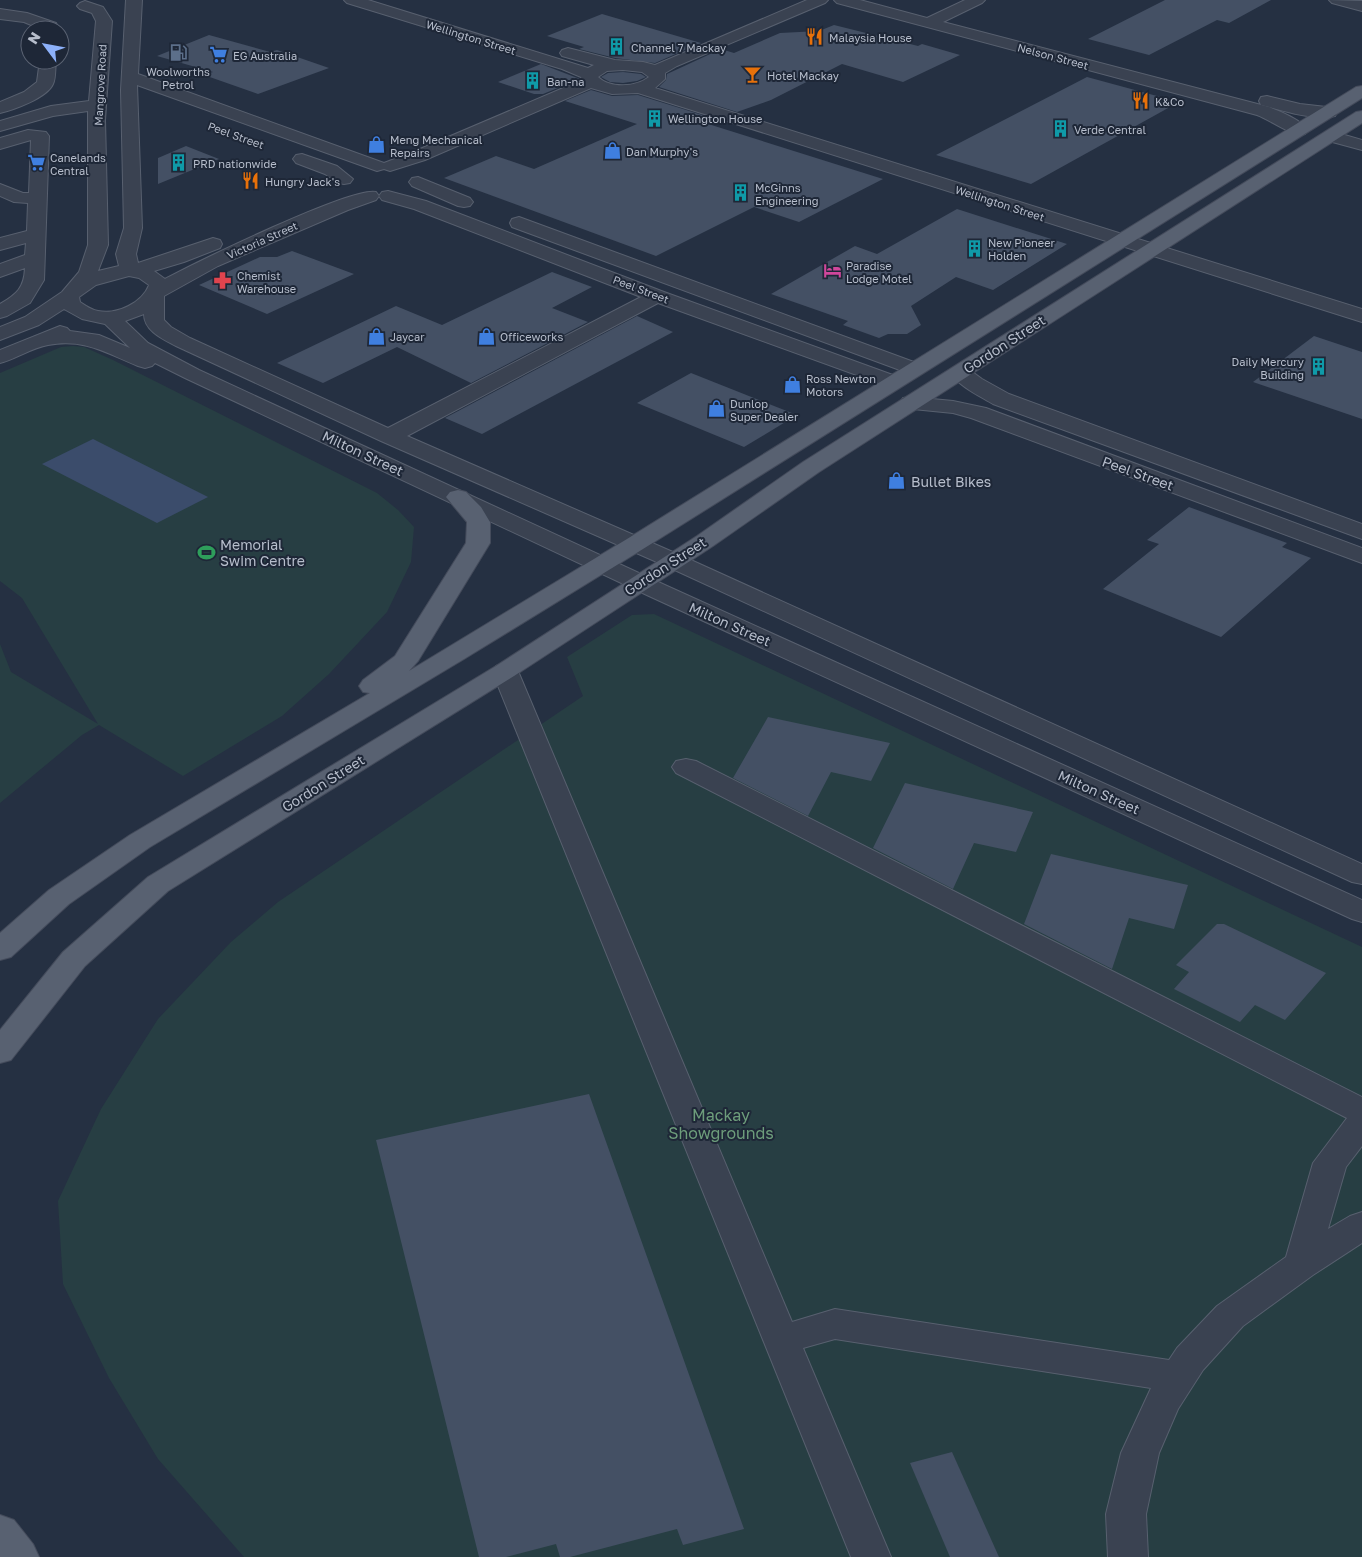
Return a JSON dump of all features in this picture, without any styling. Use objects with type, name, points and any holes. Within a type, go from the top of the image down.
[{"type":"main road","name":"Gordon Street","points":[[0,950],[59,897],[140,841],[455,654],[635,544],[1362,91]]},
{"type":"main road","name":"Gordon Street","points":[[0,1052],[74,959],[158,884],[505,671],[674,561],[811,467],[1168,238],[1361,117]]},
{"type":"main road","points":[[894,382],[930,376],[966,356],[988,354]]},
{"type":"main road","points":[[245,778],[405,661],[478,543],[481,529],[477,515],[458,497]]},
{"type":"main road","points":[[0,1532],[19,1557]]},
{"type":"street","name":"Wellington Street","points":[[352,0],[568,66],[609,89]]},
{"type":"street","name":"Wellington Street","points":[[397,0],[614,65]]},
{"type":"street","points":[[383,166],[419,156],[590,78],[598,69],[614,65],[634,65],[790,0]]},
{"type":"street","points":[[417,178],[609,89],[639,88],[654,83],[656,76],[671,63],[820,0]]},
{"type":"street","name":"Nelson Street","points":[[842,0],[1270,107],[1329,112]]},
{"type":"street","name":"Nelson Street","points":[[883,0],[1270,107],[1278,117],[1298,130]]},
{"type":"street","points":[[929,23],[977,0]]},
{"type":"street","points":[[1338,0],[1362,6]]},
{"type":"street","points":[[79,3],[125,2],[130,77],[133,228],[126,254],[131,270],[144,273],[159,284],[156,294]]},
{"type":"street","name":"Mangrove Road","points":[[72,292],[88,273],[98,245],[97,105],[104,21],[98,10],[79,3]]},
{"type":"street","points":[[0,14],[31,20]]},
{"type":"street","name":"Wellington Street","points":[[634,65],[656,76],[1362,299]]},
{"type":"street","points":[[0,108],[24,99],[38,91],[45,84],[47,70]]},
{"type":"street","name":"Peel Street","points":[[130,77],[383,166],[406,169],[417,178]]},
{"type":"street","name":"Wellington Street","points":[[639,88],[1362,316]]},
{"type":"street","points":[[0,127],[51,111],[97,105]]},
{"type":"street","name":"Peel Street","points":[[183,115],[183,112],[194,107],[208,106]]},
{"type":"street","points":[[0,144],[28,135],[40,136],[34,280],[26,295],[18,303],[0,312]]},
{"type":"street","points":[[1331,136],[1362,145]]},
{"type":"street","points":[[284,153],[331,170],[343,182]]},
{"type":"street","name":"Victoria Street","points":[[72,292],[99,276],[131,270],[194,251],[308,204],[343,182],[356,171],[383,166]]},
{"type":"street","points":[[417,178],[443,194],[480,208]]},
{"type":"street","name":"Victoria Street","points":[[103,317],[143,307],[156,294],[206,264],[340,206],[408,190],[417,178]]},
{"type":"street","name":"Peel Street","points":[[343,182],[352,193],[379,196],[420,205],[657,296],[894,382]]},
{"type":"street","points":[[0,189],[20,198],[38,198]]},
{"type":"street","name":"Peel Street","points":[[499,215],[915,369]]},
{"type":"street","points":[[0,244],[17,238],[36,236]]},
{"type":"street","points":[[0,271],[24,261],[35,259]]},
{"type":"street","points":[[72,292],[71,306],[103,317]]},
{"type":"street","points":[[0,334],[32,320],[72,292]]},
{"type":"street","name":"Milton Street","points":[[156,294],[154,321],[164,331],[389,436],[674,561],[1362,875]]},
{"type":"street","points":[[389,436],[657,296]]},
{"type":"street","points":[[0,357],[103,317]]},
{"type":"street","name":"Milton Street","points":[[103,317],[140,347],[217,386],[640,583],[1362,912]]},
{"type":"street","points":[[43,339],[78,337],[92,339],[163,371],[217,386]]},
{"type":"street","name":"Peel Street","points":[[960,372],[974,384],[1001,399],[1362,532]]},
{"type":"street","name":"Peel Street","points":[[911,403],[953,407],[978,413],[1362,556]]},
{"type":"street","points":[[1122,467],[1142,451]]},
{"type":"street","points":[[1283,526],[1303,510]]},
{"type":"street","points":[[505,671],[871,1557]]},
{"type":"street","points":[[686,767],[1362,1111]]},
{"type":"street","points":[[1301,1265],[1330,1163],[1362,1123]]},
{"type":"street","points":[[1128,1557],[1126,1514],[1140,1453],[1162,1402],[1190,1359],[1230,1316],[1301,1265],[1362,1225]]},
{"type":"street","points":[[782,1340],[835,1324],[1178,1377]]},
{"type":"green space","name":"Memorial Swim Centre","points":[[61,347],[84,347],[113,360],[377,493],[398,510],[414,527],[411,562],[387,612],[329,674],[282,716],[183,776],[99,725],[82,735],[0,803],[0,644],[11,672],[98,724],[22,598],[0,581],[0,373]]},
{"type":"green space","name":"Mackay Showgrounds","points":[[654,614],[1362,947],[1362,1557],[244,1557],[158,1459],[109,1378],[63,1284],[58,1201],[101,1109],[158,1019],[231,942],[278,902],[583,696],[567,657],[632,615]]},
{"type":"water","points":[[93,439],[208,497],[157,523],[42,464]]},
{"type":"building","points":[[1165,0],[1271,0],[1229,23],[1217,20],[1149,55],[1088,39]]},
{"type":"building","name":"Channel 7 Mackay","points":[[602,14],[701,43],[655,63],[615,58],[579,49],[584,47],[547,36]]},
{"type":"building","points":[[834,25],[918,46],[922,44],[960,55],[903,82],[842,64],[771,100],[737,112],[659,87],[666,80],[667,74],[721,49],[734,53],[780,33],[819,31]]},
{"type":"building","points":[[209,35],[270,52],[277,50],[329,68],[258,94],[204,75],[213,72],[157,56]]},
{"type":"building","name":"Ban-na","points":[[541,64],[580,79],[543,94],[534,94],[498,82]]},
{"type":"building","points":[[608,73],[641,74],[646,77],[637,81],[623,83],[610,82],[601,77]]},
{"type":"building","name":"Verde Central","points":[[1087,77],[1179,102],[1031,184],[936,155]]},
{"type":"building","points":[[591,90],[612,96],[638,95],[715,119],[705,123],[883,179],[799,222],[754,207],[656,256],[444,178],[496,156],[534,169],[637,124],[565,101]]},
{"type":"building","name":"PRD nationwide","points":[[186,146],[219,159],[158,184],[158,158]]},
{"type":"building","points":[[957,209],[1067,244],[993,290],[956,277],[911,306],[921,325],[907,334],[888,334],[879,338],[843,325],[848,321],[771,294],[855,246],[877,254]]},
{"type":"building","points":[[292,251],[354,274],[267,314],[199,285],[260,257],[277,257]]},
{"type":"building","name":"Officeworks","points":[[552,272],[592,287],[552,308],[588,322],[471,383],[397,347],[323,383],[277,363],[396,306],[442,325]]},
{"type":"building","points":[[637,316],[673,332],[482,434],[445,418]]},
{"type":"building","name":"Daily Mercury Building","points":[[1314,336],[1362,352],[1362,419],[1253,382]]},
{"type":"building","name":"Dunlop Super Dealer","points":[[691,373],[797,415],[744,447],[637,403]]},
{"type":"building","points":[[1189,507],[1287,543],[1282,547],[1311,558],[1221,637],[1103,589],[1159,544],[1147,540]]},
{"type":"building","points":[[768,717],[890,743],[871,781],[831,772],[808,816],[733,778]]},
{"type":"building","points":[[905,783],[1033,812],[1016,852],[974,843],[953,889],[873,848]]},
{"type":"building","points":[[1051,854],[1188,885],[1174,929],[1129,918],[1112,969],[1024,924]]},
{"type":"building","points":[[1217,924],[1224,924],[1326,973],[1285,1020],[1255,1005],[1240,1022],[1174,989],[1189,972],[1176,965]]},
{"type":"building","points":[[589,1094],[744,1529],[683,1545],[677,1529],[570,1557],[560,1557],[556,1544],[506,1557],[479,1557],[376,1140]]},
{"type":"building","points":[[952,1452],[999,1557],[950,1557],[910,1463]]},
{"type":"place","name":"Malaysia House","points":[[815,37]]},
{"type":"place","name":"Channel 7 Mackay","points":[[617,47]]},
{"type":"place","name":"Woolworths Petrol","points":[[178,53]]},
{"type":"place","name":"EG Australia","points":[[219,55]]},
{"type":"place","name":"Hotel Mackay","points":[[753,75]]},
{"type":"place","name":"Ban-na","points":[[533,81]]},
{"type":"place","name":"K&Co","points":[[1141,101]]},
{"type":"place","name":"Wellington House","points":[[654,118]]},
{"type":"place","name":"Verde Central","points":[[1060,129]]},
{"type":"place","name":"Meng Mechanical Repairs","points":[[376,145]]},
{"type":"place","name":"Dan Murphy's","points":[[612,151]]},
{"type":"place","name":"Canelands Central","points":[[36,163]]},
{"type":"place","name":"PRD nationwide","points":[[179,163]]},
{"type":"place","name":"Hungry Jack's","points":[[251,181]]},
{"type":"place","name":"McGinns Engineering","points":[[741,193]]},
{"type":"place","name":"New Pioneer Holden","points":[[974,248]]},
{"type":"place","name":"Paradise Lodge Motel","points":[[832,271]]},
{"type":"place","name":"Chemist Warehouse","points":[[223,281]]},
{"type":"place","name":"Jaycar","points":[[376,336]]},
{"type":"place","name":"Officeworks","points":[[486,336]]},
{"type":"place","name":"Daily Mercury Building","points":[[1318,367]]},
{"type":"place","name":"Ross Newton Motors","points":[[792,384]]},
{"type":"place","name":"Dunlop Super Dealer","points":[[716,409]]},
{"type":"place","name":"Bullet Bikes","points":[[897,481]]},
{"type":"place","name":"Memorial Swim Centre","points":[[206,552]]}]
